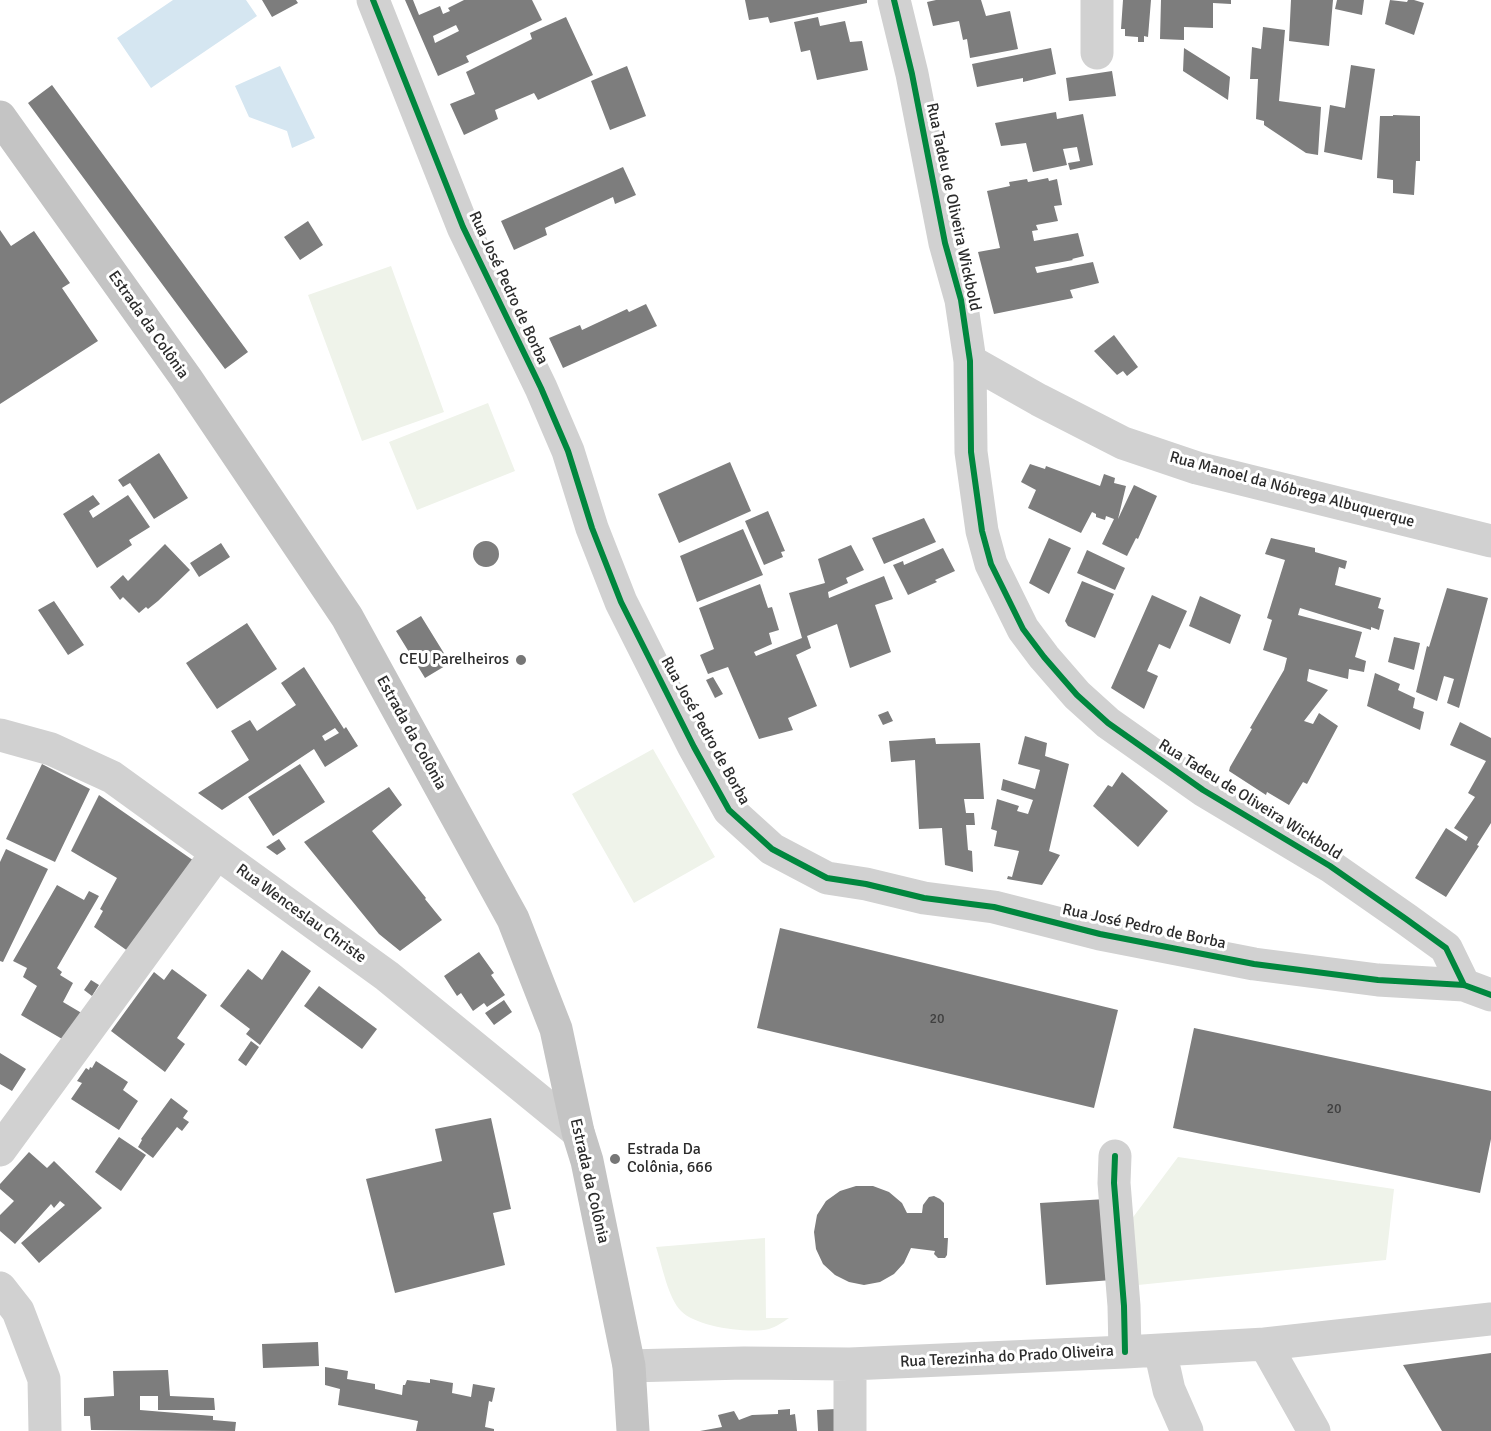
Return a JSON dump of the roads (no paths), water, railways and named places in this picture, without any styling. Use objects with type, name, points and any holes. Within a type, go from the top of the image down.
[{"type":"main road","name":"Estrada da Colônia","points":[[0,117],[186,378],[347,617],[513,920],[556,1029],[578,1132],[587,1161],[629,1366],[633,1431]]},
{"type":"street","name":"Rua José Pedro de Borba","points":[[374,0],[463,227],[541,387],[568,451],[592,528],[621,602],[694,747],[729,810],[755,834],[772,849],[827,878],[924,898],[994,907],[1100,934],[1254,964],[1477,990]]},
{"type":"street","name":"Rua Tadeu de Oliveira Wickbold","points":[[894,0],[912,74],[945,243],[961,300],[970,361],[971,452],[982,531],[991,564],[1023,628],[1044,657],[1077,695],[1108,723],[1171,769],[1330,866],[1446,948],[1477,990]]},
{"type":"street","points":[[1097,0],[1097,53]]},
{"type":"street","name":"Rua Manoel da Nóbrega Albuquerque","points":[[970,361],[1123,443],[1197,468],[1491,541]]},
{"type":"street","name":"Rua Wenceslau Christe","points":[[0,735],[51,749],[112,777],[387,976],[578,1132]]},
{"type":"street","points":[[0,1150],[217,853]]},
{"type":"street","points":[[1115,1156],[1114,1183],[1124,1306],[1125,1352]]},
{"type":"street","points":[[0,1288],[18,1311],[44,1379],[45,1431]]},
{"type":"street","name":"Rua Terezinha do Prado Oliveira","points":[[629,1366],[744,1363],[850,1364],[1125,1352],[1264,1344],[1491,1319]]},
{"type":"street","points":[[1264,1344],[1314,1431]]},
{"type":"street","points":[[1160,1350],[1169,1390],[1187,1431]]},
{"type":"street","points":[[850,1364],[850,1431]]},
{"type":"water","points":[[173,0],[246,0],[257,16],[151,88],[117,38]]},
{"type":"water","points":[[280,66],[315,138],[292,148],[287,131],[249,117],[235,86]]},
{"type":"place","name":"CEU Parelheiros","points":[[521,660]]},
{"type":"place","name":"Estrada Da Colônia, 666","points":[[615,1159]]}]
